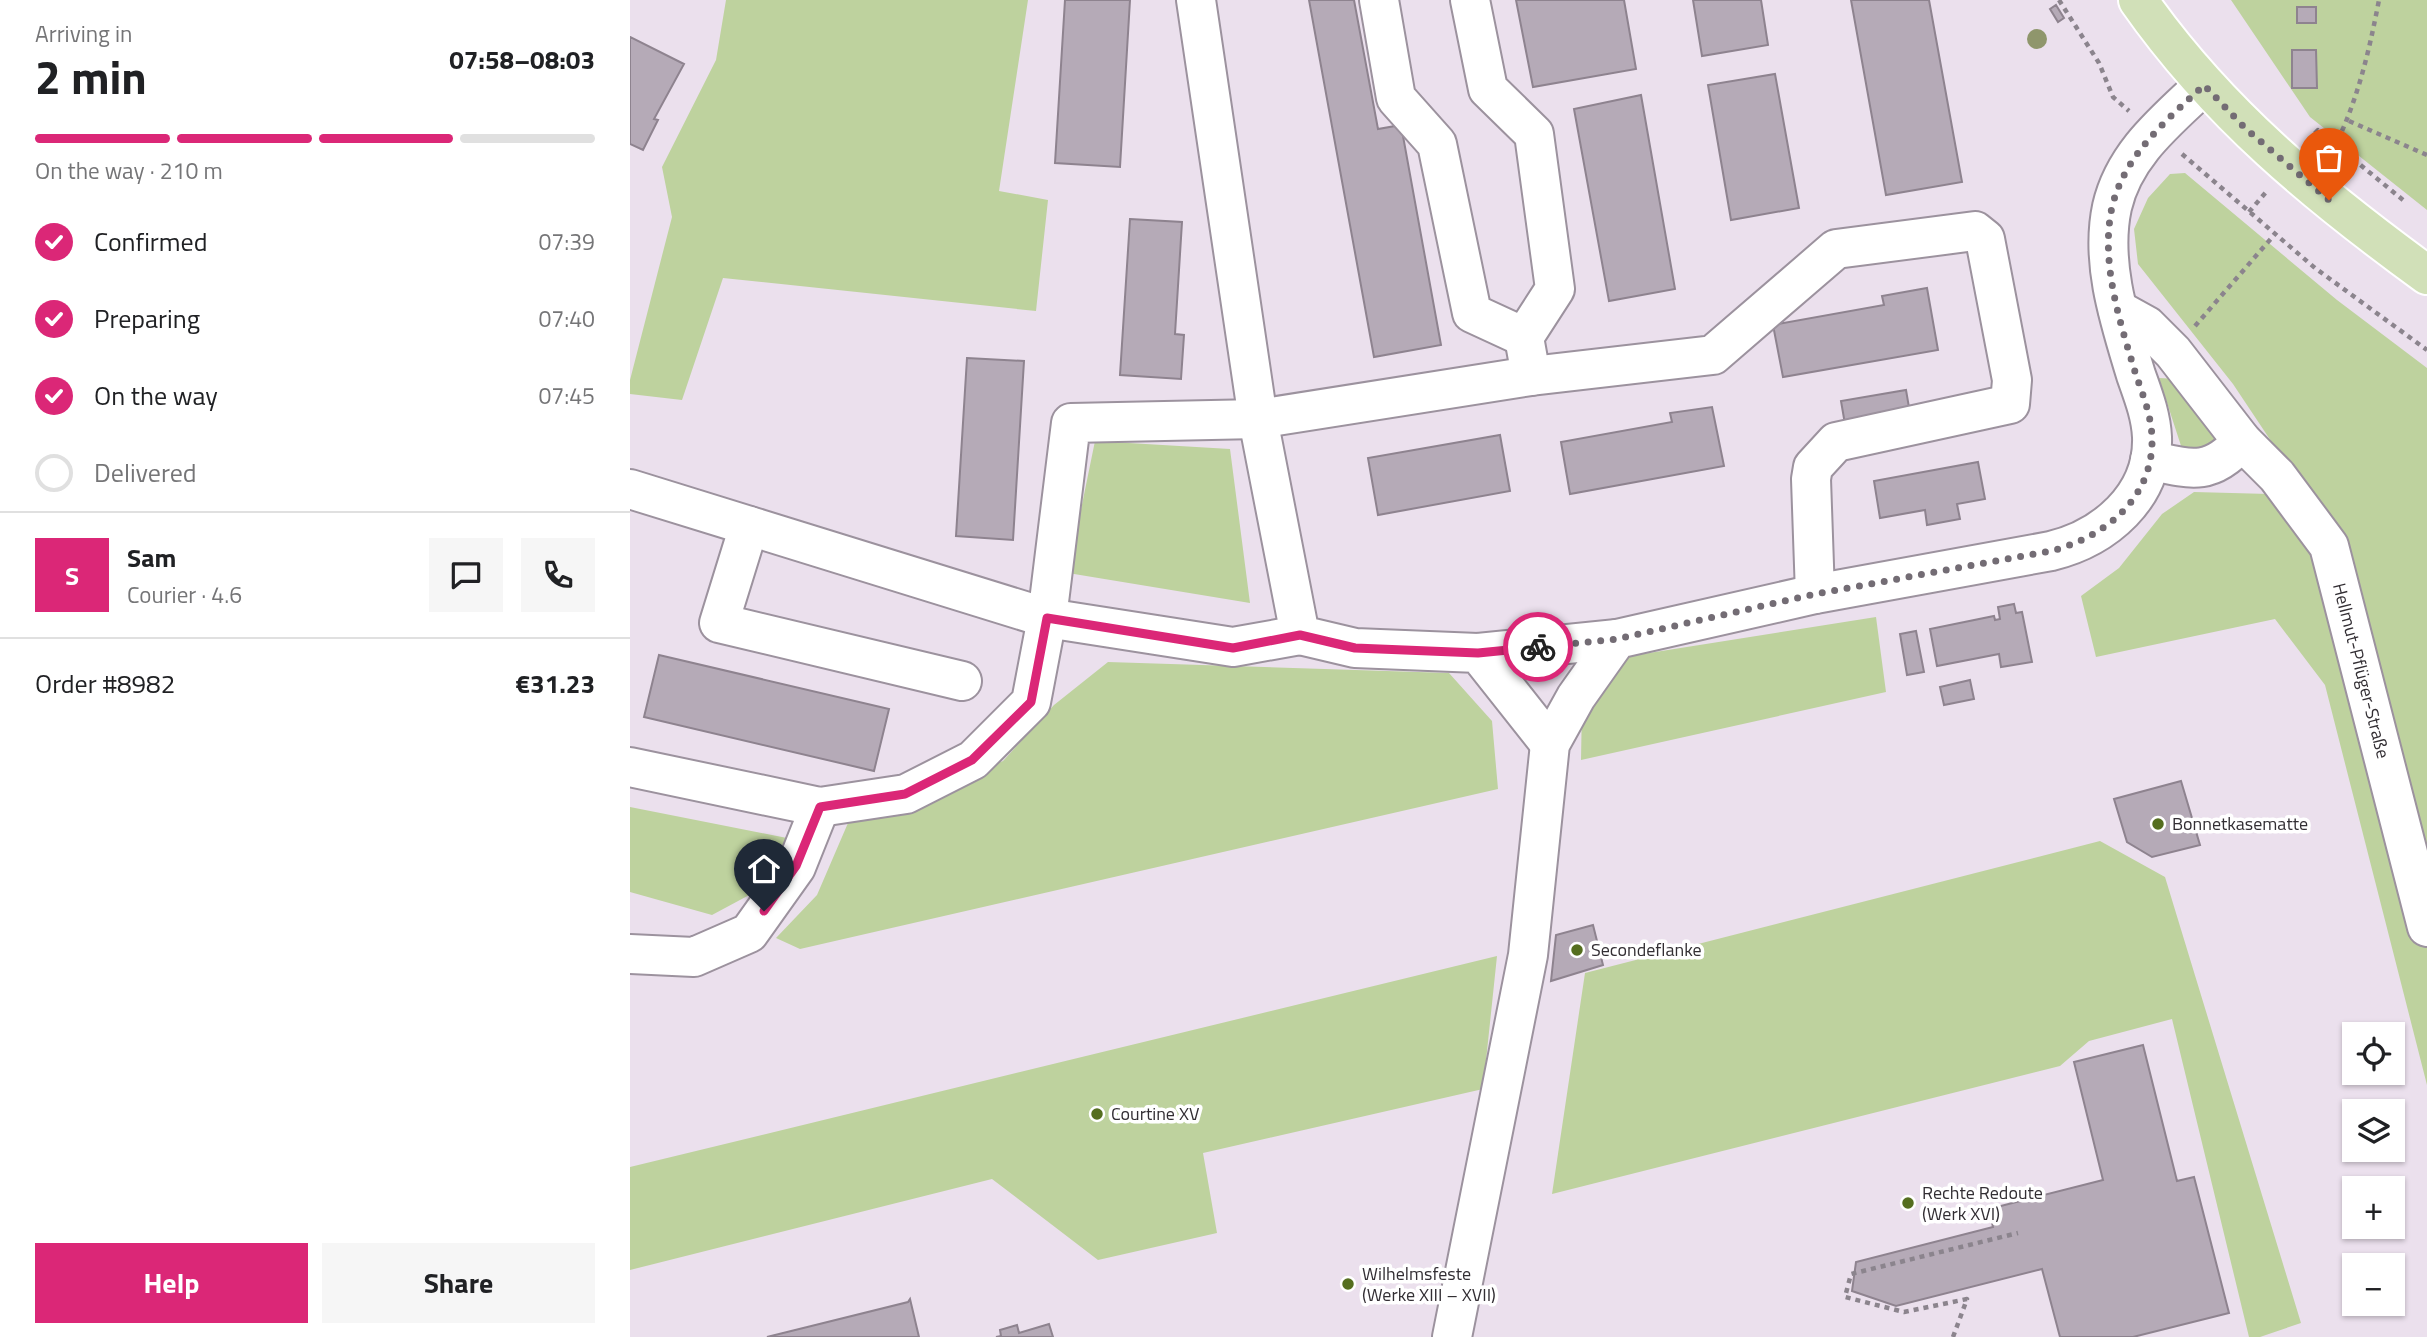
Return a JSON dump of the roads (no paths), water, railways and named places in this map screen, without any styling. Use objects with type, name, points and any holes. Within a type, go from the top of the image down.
[{"type":"main road","points":[[2138,0],[2204,85],[2245,128],[2314,188],[2427,275]]},
{"type":"street","points":[[1196,0],[1258,419],[1300,635]]},
{"type":"street","points":[[1380,0],[1396,99],[1437,144],[1472,313],[1524,337]]},
{"type":"street","points":[[1470,0],[1488,89],[1534,134],[1555,289],[1524,337],[1531,376]]},
{"type":"street","points":[[630,489],[1047,618],[1233,648],[1300,635],[1355,648],[1478,653],[1617,639],[1815,594],[2051,551],[2087,540],[2111,523],[2132,499],[2150,460],[2150,420],[2118,310],[2109,240],[2112,209],[2119,184],[2144,143],[2204,85]]},
{"type":"street","points":[[630,767],[820,807],[905,794],[972,760],[1031,702],[1047,618],[1071,423],[1258,419],[1531,376],[1713,355],[1836,249],[1975,231],[1985,239],[2012,380],[2010,404],[1836,442],[1813,467],[1811,479],[1815,594]]},
{"type":"street","name":"Hellmut-Pflüger-Straße","points":[[2118,310],[2147,326],[2162,339],[2242,441],[2277,476],[2329,546],[2427,926]]},
{"type":"street","points":[[2150,460],[2183,468],[2207,468],[2225,459],[2242,441]]},
{"type":"street","points":[[749,526],[719,622],[962,681]]},
{"type":"street","points":[[1452,1337],[1528,956],[1550,744],[1577,697],[1617,639]]},
{"type":"street","points":[[1478,653],[1550,744]]},
{"type":"street","points":[[630,954],[694,957],[748,933],[796,866],[820,807]]},
{"type":"place","name":"Bonnetkasematte","points":[[2158,824]]},
{"type":"place","name":"Secondeflanke","points":[[1577,950]]},
{"type":"place","name":"Courtine XV","points":[[1097,1114]]},
{"type":"place","name":"Rechte Redoute (Werk XVI)","points":[[1908,1203]]},
{"type":"place","name":"Wilhelmsfeste (Werke XIII – XVII)","points":[[1348,1284]]}]
